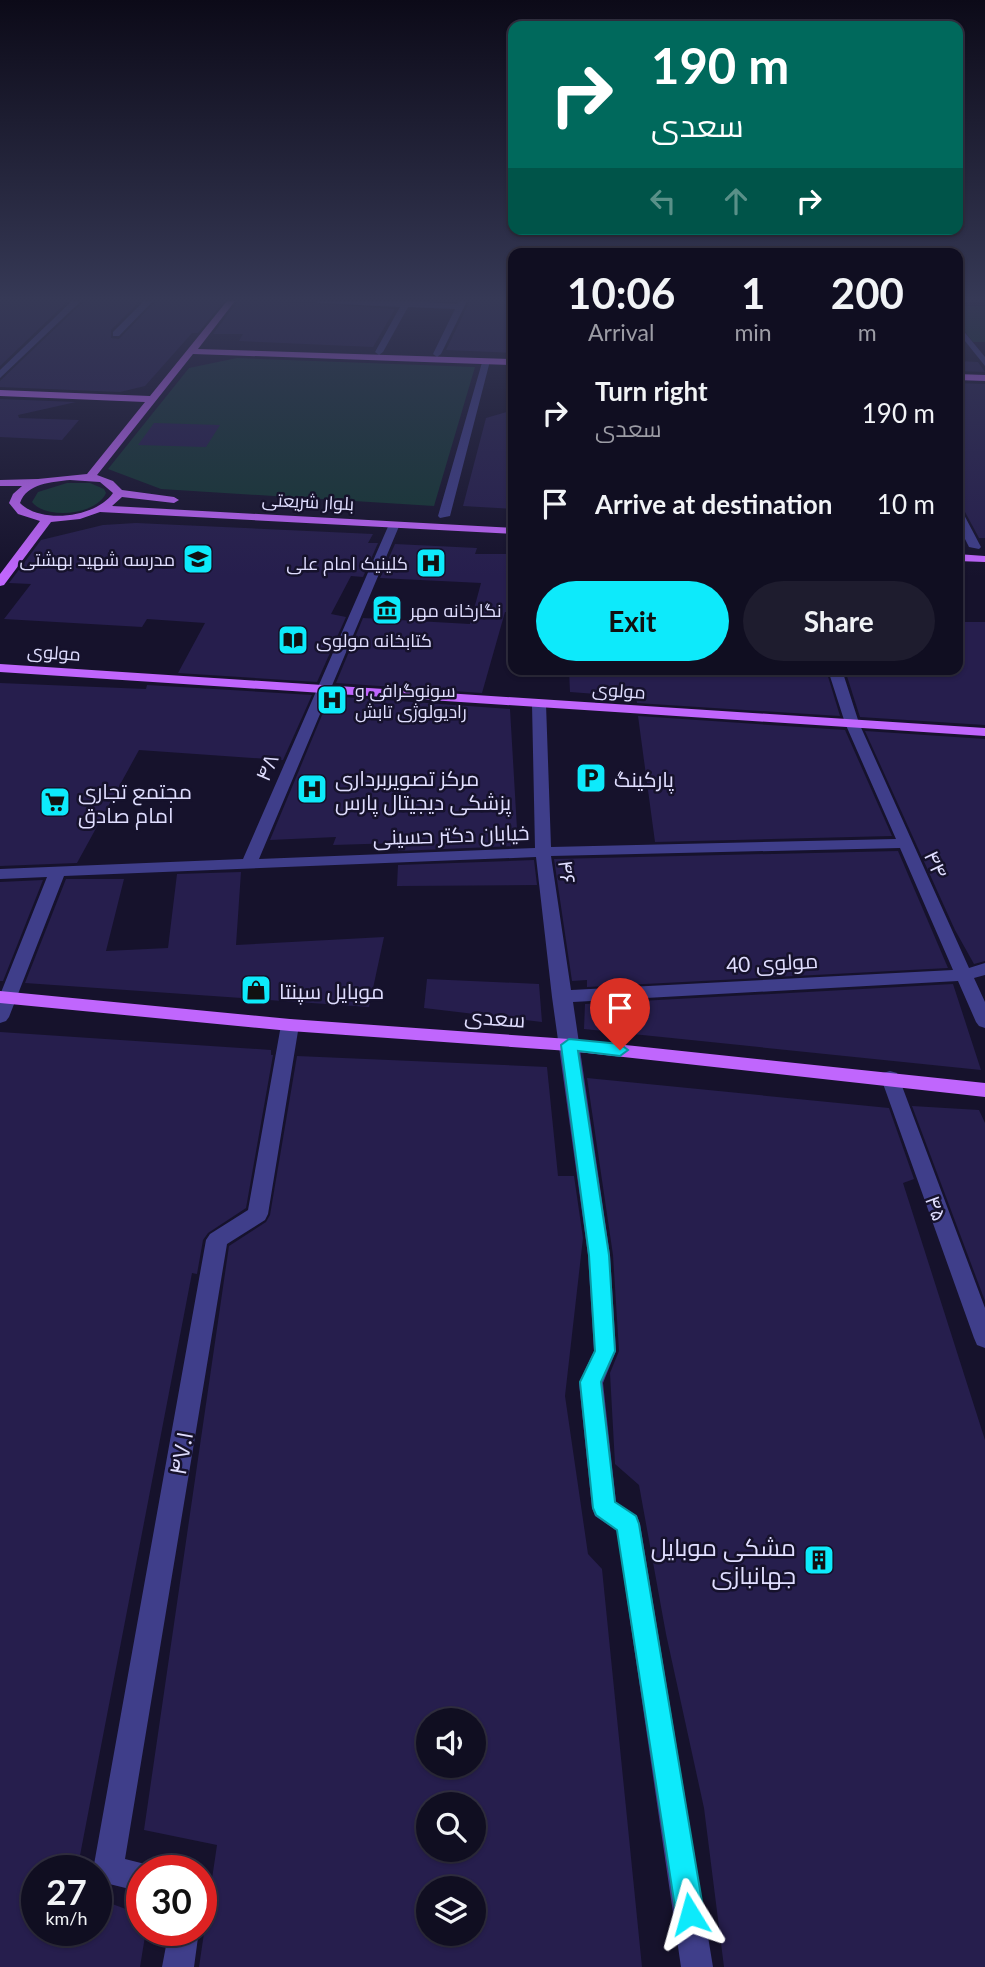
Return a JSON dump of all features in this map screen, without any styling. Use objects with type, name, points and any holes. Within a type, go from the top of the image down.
[{"type":"main road","points":[[0,393],[153,399]]},
{"type":"main road","points":[[90,477],[158,393]]},
{"type":"main road","points":[[0,483],[90,477],[112,484],[118,493],[116,499],[101,509]]},
{"type":"main road","points":[[14,503],[21,491],[43,481]]},
{"type":"main road","name":"بلوار شریعتی","points":[[118,493],[170,500],[508,520]]},
{"type":"main road","points":[[0,500],[14,503],[24,513],[48,518],[0,582]]},
{"type":"main road","name":"بلوار شریعتی","points":[[48,518],[76,516],[101,509],[153,510],[508,531]]},
{"type":"main road","points":[[963,557],[985,559]]},
{"type":"main road","name":"مولوی","points":[[0,668],[985,732]]},
{"type":"main road","name":"سعدی","points":[[5,997],[290,1025],[569,1045],[985,1090]]},
{"type":"street","points":[[444,516],[477,393]]},
{"type":"street","points":[[963,520],[980,547]]},
{"type":"street","name":"۴۸","points":[[250,862],[394,524]]},
{"type":"street","points":[[837,675],[852,723]]},
{"type":"street","name":"۴۶","points":[[539,704],[543,852],[599,1255],[605,1351],[591,1382],[604,1508],[628,1524],[697,1967]]},
{"type":"street","name":"۴۴","points":[[852,723],[985,1022]]},
{"type":"street","name":"خیابان دکتر حسینی","points":[[0,874],[250,862],[904,843]]},
{"type":"street","points":[[0,1017],[5,997],[57,873]]},
{"type":"street","name":"مولوی 40","points":[[562,996],[964,975],[985,969]]},
{"type":"street","name":"۴۷.۱","points":[[126,1874],[108,1870],[214,1254],[217,1240],[258,1214],[290,1025]]},
{"type":"street","name":"۴۵","points":[[890,1078],[985,1338]]},
{"type":"street","points":[[178,1967],[181,1946]]},
{"type":"green space","points":[[169,393],[467,393],[434,506],[161,489],[108,469]]},
{"type":"green space","points":[[67,483],[90,483],[104,489],[106,493],[93,506],[71,512],[48,511],[32,502],[38,492]]},
{"type":"building","points":[[963,393],[985,393],[985,538],[979,538],[964,510]]},
{"type":"building","points":[[0,399],[76,402],[18,415],[19,418],[79,420],[62,440],[0,437]]},
{"type":"building","points":[[508,411],[508,509],[463,506],[486,418]]},
{"type":"building","points":[[154,423],[220,425],[206,447],[138,445]]},
{"type":"building","points":[[136,523],[373,534],[368,543],[378,543],[363,577],[351,576],[331,614],[346,617],[317,682],[178,673],[205,623],[147,619],[142,627],[4,619],[31,584],[9,583],[41,540],[103,525]]},
{"type":"building","points":[[395,544],[477,548],[475,554],[508,554],[508,612],[505,612],[482,693],[336,683],[363,618],[470,624],[481,583],[380,578]]},
{"type":"building","points":[[963,622],[985,622],[985,725],[860,717],[847,675],[963,675]]},
{"type":"building","points":[[569,675],[828,675],[840,716],[637,703],[636,697],[570,692]]},
{"type":"building","points":[[0,683],[146,689],[147,685],[312,695],[283,760],[139,750],[77,863],[0,866]]},
{"type":"building","points":[[330,696],[510,709],[518,846],[398,851],[398,843],[333,845],[336,837],[270,840]]},
{"type":"building","points":[[638,716],[845,730],[892,836],[655,842]]},
{"type":"building","points":[[865,731],[985,739],[985,961],[974,964],[955,930]]},
{"type":"building","points":[[898,851],[948,968],[587,987],[587,980],[572,981],[554,859]]},
{"type":"building","points":[[534,860],[537,885],[397,886],[398,865]]},
{"type":"building","points":[[241,872],[236,945],[384,937],[369,1007],[25,983],[66,879],[124,879],[106,951],[168,948],[177,874]]},
{"type":"building","points":[[43,880],[3,981],[0,981],[0,882]]},
{"type":"building","points":[[427,979],[539,984],[542,1022],[424,1008]]},
{"type":"building","points":[[953,984],[981,1070],[584,1029],[585,1004]]},
{"type":"building","points":[[0,1032],[271,1050],[273,1055],[246,1208],[208,1233],[203,1240],[197,1274],[192,1273],[80,1855],[21,1855],[21,1946],[112,1946],[112,1904],[126,1909],[126,1946],[143,1946],[140,1967],[0,1967]]},
{"type":"building","points":[[297,1056],[547,1067],[558,1176],[574,1176],[583,1238],[565,1396],[588,1554],[602,1569],[642,1967],[199,1967],[202,1946],[217,1946],[217,1845],[144,1830],[229,1246],[266,1222],[270,1215]]},
{"type":"building","name":"مشکی موبایل جهانبازی","points":[[587,1078],[889,1108],[914,1179],[903,1183],[985,1440],[985,1967],[724,1967],[704,1808],[666,1634],[639,1485],[615,1464],[610,1373],[619,1351],[613,1255]]},
{"type":"building","points":[[912,1106],[979,1110],[985,1123],[985,1301]]},
{"type":"place","name":"مدرسه شهید بهشتی","points":[[198,559]]},
{"type":"place","name":"کلینیک امام علی","points":[[431,563]]},
{"type":"place","name":"نگارخانه مهر","points":[[387,610]]},
{"type":"place","name":"کتابخانه مولوی","points":[[293,640]]},
{"type":"place","name":"سونوگرافی و رادیولوژی تابش","points":[[332,700]]},
{"type":"place","name":"پارکینگ","points":[[591,778]]},
{"type":"place","name":"مرکز تصویربرداری پزشکی دیجیتال پارس","points":[[312,789]]},
{"type":"place","name":"مجتمع تجاری امام صادق","points":[[55,802]]},
{"type":"place","name":"موبایل سپنتا","points":[[256,990]]},
{"type":"place","name":"مشکی موبایل جهانبازی","points":[[819,1560]]},
{"type":"route","points":[[620,1050],[569,1045],[599,1255],[605,1351],[591,1382],[604,1508],[628,1524],[690,1914]]}]
